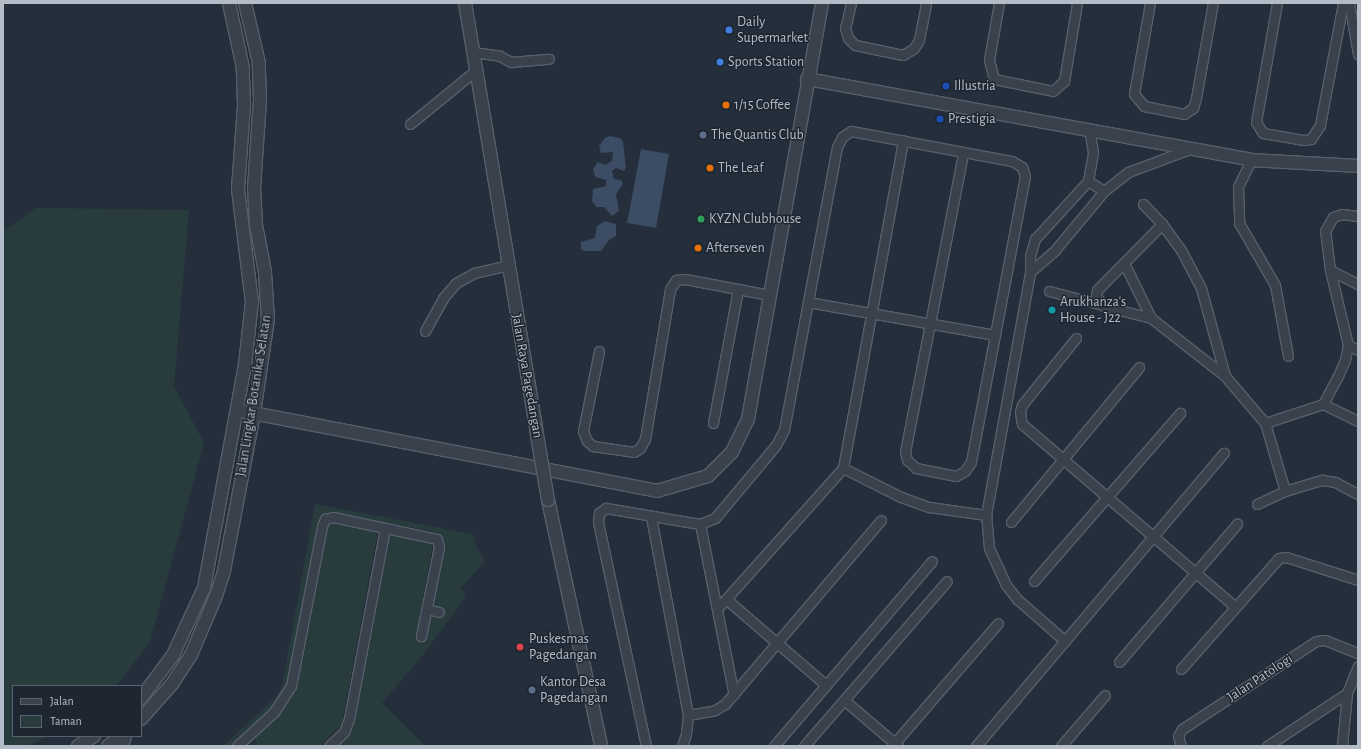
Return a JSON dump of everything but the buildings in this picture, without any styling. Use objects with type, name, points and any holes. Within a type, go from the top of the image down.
[{"type":"street","name":"Jalan Lingkar Botanika Selatan","points":[[142,697],[173,655],[204,588],[237,410],[252,302],[238,189],[244,105],[244,68],[229,3]]},
{"type":"street","name":"Jalan Lingkar Botanika Selatan","points":[[142,718],[172,684],[191,655],[216,596],[224,571],[254,413],[268,319],[265,272],[256,225],[254,188],[260,100],[259,63],[245,3]]},
{"type":"street","name":"Jalan Raya Pagedangan","points":[[465,3],[548,500],[601,746]]},
{"type":"street","points":[[237,410],[657,491],[684,485],[708,476],[732,452],[748,419],[807,79],[822,3]]},
{"type":"street","points":[[851,3],[845,28],[848,38],[855,45],[903,55],[914,48],[919,40],[926,3]]},
{"type":"street","points":[[999,3],[989,60],[994,79],[1053,91],[1064,80],[1077,3]]},
{"type":"street","points":[[1150,3],[1134,94],[1144,106],[1184,114],[1193,108],[1195,103],[1213,3]]},
{"type":"street","points":[[1277,3],[1256,122],[1263,133],[1304,140],[1311,139],[1320,125],[1342,3]]},
{"type":"street","points":[[1349,3],[1358,54]]},
{"type":"street","points":[[473,52],[500,56],[511,62],[549,59]]},
{"type":"street","points":[[410,124],[476,70]]},
{"type":"street","points":[[807,79],[1089,129],[1251,160],[1358,166]]},
{"type":"street","points":[[1065,641],[1017,599],[1006,585],[989,548],[986,515],[1030,272],[1030,256],[1035,239],[1088,181],[1093,152],[1089,129]]},
{"type":"street","points":[[646,746],[597,518],[599,513],[606,508],[651,517],[700,524],[715,518],[776,445],[784,430],[837,147],[842,137],[851,131],[1012,161],[1022,167],[1025,176],[971,462],[965,472],[956,476],[916,468],[908,460],[905,452],[963,153]]},
{"type":"street","points":[[717,609],[842,468],[903,140]]},
{"type":"street","points":[[1030,272],[1055,250],[1104,191],[1128,172],[1153,160],[1192,148]]},
{"type":"street","points":[[1251,160],[1238,187],[1239,223],[1275,285],[1288,356]]},
{"type":"street","points":[[1088,181],[1104,191]]},
{"type":"street","points":[[1143,204],[1162,224],[1181,250],[1201,288],[1225,376]]},
{"type":"street","points":[[1323,404],[1345,360],[1348,345],[1330,270],[1325,237],[1329,221],[1342,214],[1358,216]]},
{"type":"street","points":[[1104,306],[1097,300],[1097,290],[1162,224]]},
{"type":"street","points":[[1124,263],[1151,318]]},
{"type":"street","points":[[425,331],[443,298],[456,282],[474,273],[508,265]]},
{"type":"street","points":[[1330,270],[1358,284]]},
{"type":"street","points":[[599,351],[583,430],[587,441],[593,446],[634,452],[640,448],[645,440],[670,289],[676,280],[685,279],[770,295]]},
{"type":"street","points":[[713,423],[738,289]]},
{"type":"street","points":[[1049,291],[1151,318],[1225,376],[1265,423],[1284,491]]},
{"type":"street","points":[[808,302],[995,336]]},
{"type":"street","points":[[1076,338],[1022,405],[1020,412],[1025,429],[1234,606]]},
{"type":"street","points":[[1348,345],[1358,350]]},
{"type":"street","points":[[1011,522],[1140,367]]},
{"type":"street","points":[[1265,423],[1323,404],[1358,421]]},
{"type":"street","points":[[1034,581],[1180,413]]},
{"type":"street","points":[[976,746],[1224,453]]},
{"type":"street","points":[[842,468],[901,497],[929,507],[986,515]]},
{"type":"street","points":[[1257,504],[1284,491],[1322,480],[1335,482],[1358,494]]},
{"type":"street","points":[[237,746],[248,742],[274,712],[291,686],[323,522],[333,517],[430,536],[438,542],[421,636]]},
{"type":"street","points":[[651,517],[688,715],[686,734],[682,746]]},
{"type":"street","points":[[688,715],[715,710],[725,704],[734,695],[880,520]]},
{"type":"street","points":[[700,524],[734,695]]},
{"type":"street","points":[[1119,662],[1237,524]]},
{"type":"street","points":[[330,746],[344,732],[349,719],[385,528]]},
{"type":"street","points":[[1181,669],[1234,606],[1279,558],[1286,557],[1358,580]]},
{"type":"street","points":[[774,746],[932,561]]},
{"type":"street","points":[[804,746],[947,581]]},
{"type":"street","points":[[726,599],[826,685]]},
{"type":"street","points":[[426,609],[439,612]]},
{"type":"street","points":[[844,700],[895,745],[998,623]]},
{"type":"street","name":"Jalan Patologi","points":[[1181,746],[1178,736],[1182,729],[1316,641],[1325,640],[1358,654]]},
{"type":"street","points":[[1342,746],[1347,693],[1358,666]]},
{"type":"street","points":[[1267,746],[1347,693]]},
{"type":"street","points":[[1061,746],[1105,695]]},
{"type":"street","points":[[78,746],[92,737]]},
{"type":"street","points":[[108,746],[121,737]]},
{"type":"green space","points":[[36,208],[189,210],[174,386],[204,443],[150,642],[117,685],[12,685],[12,737],[47,737],[26,746],[3,746],[3,231]]},
{"type":"green space","points":[[315,504],[473,534],[476,546],[485,561],[461,588],[466,597],[423,655],[382,703],[425,746],[338,746],[353,729],[390,538],[393,534],[433,543],[416,638],[425,640],[430,619],[434,615],[440,616],[442,608],[435,606],[433,601],[443,547],[442,540],[431,531],[331,513],[322,516],[317,524],[287,685],[271,708],[230,746],[223,746],[274,699],[282,687]]},
{"type":"green space","points":[[334,522],[373,529],[377,535],[342,724],[320,746],[257,746],[255,736],[284,708],[296,688],[327,526]]},
{"type":"water","points":[[610,136],[620,138],[623,142],[626,167],[624,171],[616,168],[612,171],[614,179],[621,180],[623,184],[616,194],[619,211],[612,216],[604,207],[596,207],[592,201],[593,189],[606,186],[606,180],[595,177],[593,169],[598,162],[605,165],[612,161],[613,152],[601,153],[599,146],[605,138]]},
{"type":"water","points":[[641,149],[669,154],[656,228],[627,223]]},
{"type":"water","points":[[605,221],[616,224],[616,236],[609,240],[601,251],[584,251],[581,249],[581,242],[595,238],[597,226]]},
{"type":"place","name":"Daily Supermarket","points":[[729,30]]},
{"type":"place","name":"Sports Station","points":[[720,62]]},
{"type":"place","name":"Illustria","points":[[946,86]]},
{"type":"place","name":"1/15 Coffee","points":[[726,105]]},
{"type":"place","name":"Prestigia","points":[[940,119]]},
{"type":"place","name":"The Quantis Club","points":[[703,135]]},
{"type":"place","name":"The Leaf","points":[[710,168]]},
{"type":"place","name":"KYZN Clubhouse","points":[[701,219]]},
{"type":"place","name":"Afterseven","points":[[698,248]]},
{"type":"place","name":"Arukhanza's House - J22","points":[[1052,310]]},
{"type":"place","name":"Puskesmas Pagedangan","points":[[520,647]]},
{"type":"place","name":"Kantor Desa Pagedangan","points":[[532,690]]}]
